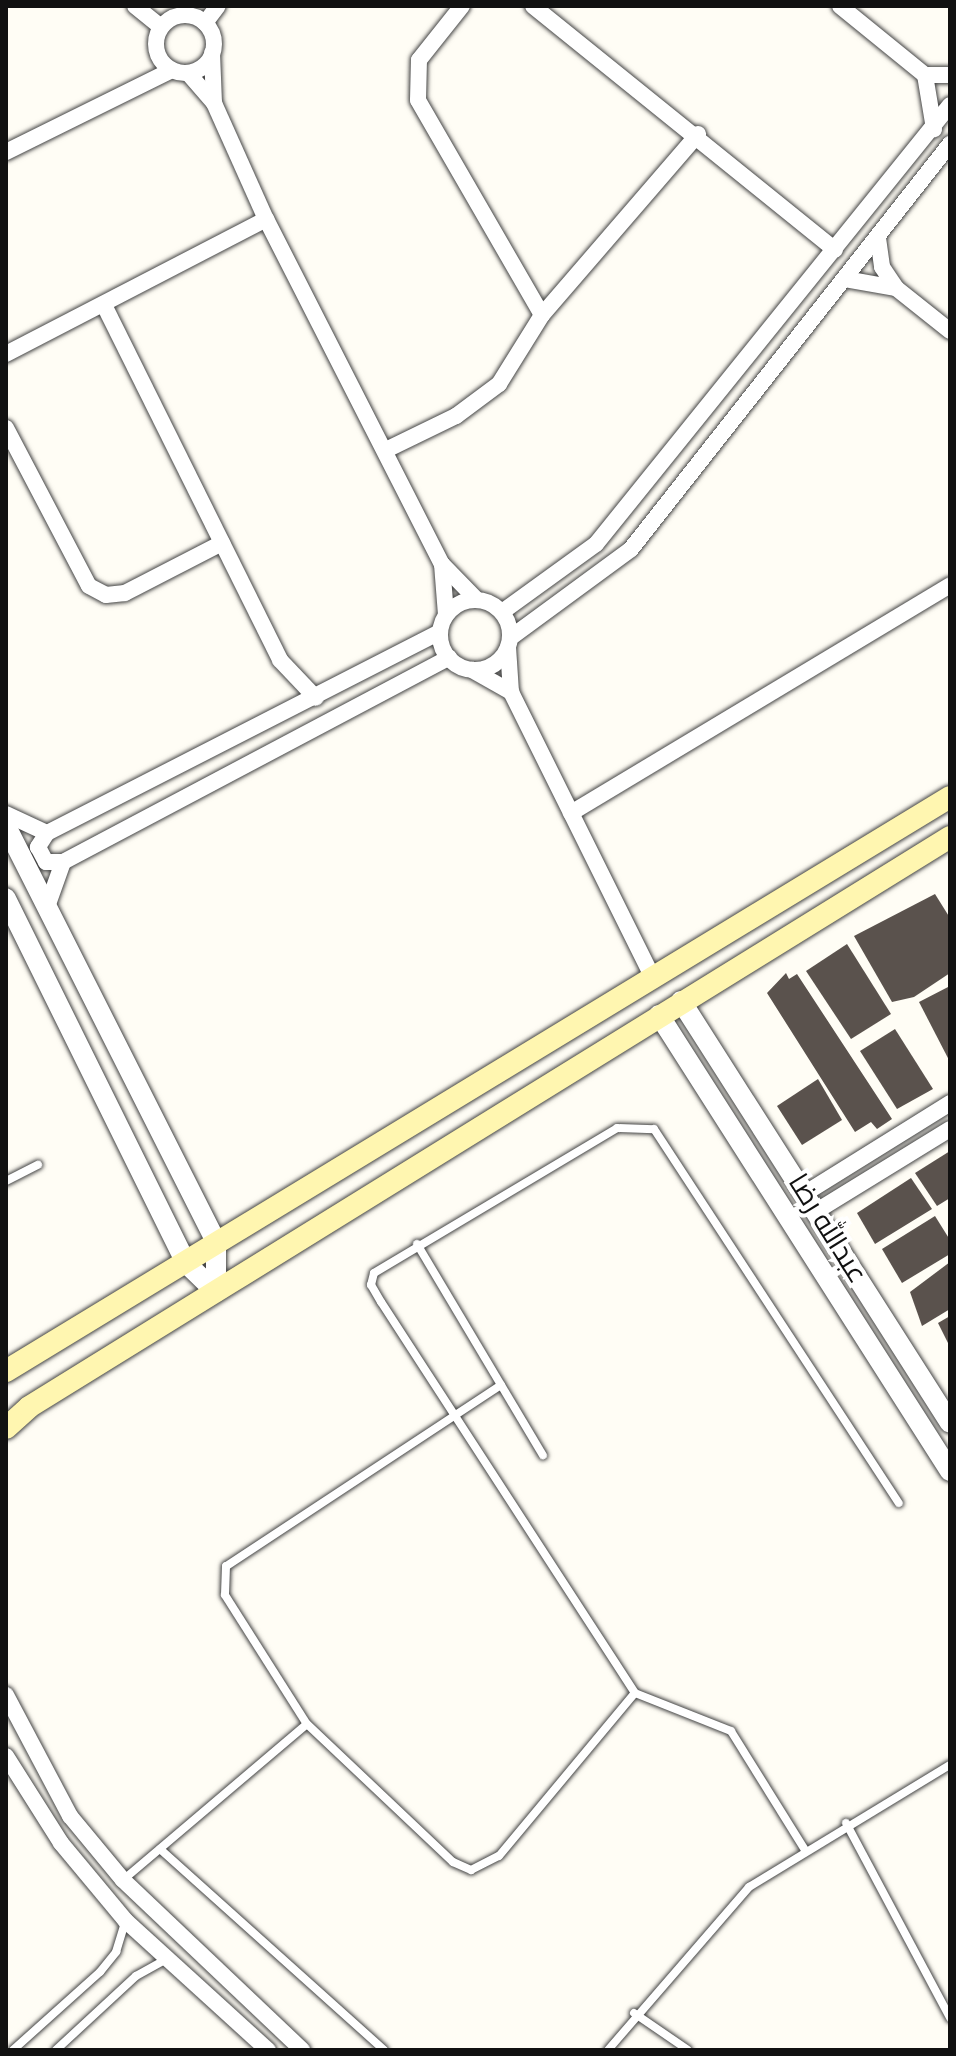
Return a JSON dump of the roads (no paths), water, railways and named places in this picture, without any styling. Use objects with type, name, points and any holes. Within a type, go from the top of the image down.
[{"type":"main road","points":[[6,1371],[651,974],[950,797]]},
{"type":"main road","points":[[6,1428],[216,1292],[950,837]]},
{"type":"street","points":[[135,6],[161,27]]},
{"type":"street","points":[[205,23],[218,6]]},
{"type":"street","points":[[462,6],[419,60],[418,100],[542,315]]},
{"type":"street","points":[[533,6],[698,134],[835,250]]},
{"type":"street","points":[[840,6],[925,75],[950,75]]},
{"type":"street","points":[[161,27],[182,15],[205,23]]},
{"type":"street","points":[[205,23],[212,53],[214,103],[266,219],[388,449],[442,564],[477,600],[502,612]]},
{"type":"street","points":[[133,84],[157,50],[161,27]]},
{"type":"street","points":[[157,50],[214,103]]},
{"type":"street","points":[[6,152],[133,84],[180,71],[212,53]]},
{"type":"street","points":[[925,75],[934,129]]},
{"type":"street","points":[[502,612],[596,544],[934,129],[950,105]]},
{"type":"street","points":[[388,449],[456,416],[499,384],[542,315],[698,134]]},
{"type":"street","points":[[472,670],[498,662],[509,642],[631,549],[950,144]]},
{"type":"street","points":[[6,354],[266,219]]},
{"type":"street","points":[[878,238],[882,267],[896,288],[950,331]]},
{"type":"street","points":[[845,279],[896,288]]},
{"type":"street","points":[[104,305],[280,660],[316,698]]},
{"type":"street","points":[[6,428],[89,586],[106,595],[125,593],[222,543]]},
{"type":"street","points":[[442,564],[446,615]]},
{"type":"street","points":[[571,813],[950,585]]},
{"type":"street","points":[[477,600],[456,604],[446,615],[440,632],[449,658],[511,692]]},
{"type":"street","points":[[502,612],[509,642],[511,692],[651,974]]},
{"type":"street","points":[[440,632],[47,833],[38,847],[46,862],[63,862],[449,658]]},
{"type":"street","points":[[6,814],[47,833]]},
{"type":"street","points":[[6,826],[216,1241],[216,1292]]},
{"type":"street","points":[[47,907],[63,862]]},
{"type":"street","points":[[6,898],[186,1263],[216,1292]]},
{"type":"street","name":"عبدالله رضا","points":[[681,1001],[950,1423]]},
{"type":"street","name":"عبدالله رضا","points":[[659,1015],[950,1471]]},
{"type":"street","points":[[804,1194],[950,1103]]},
{"type":"street","points":[[815,1212],[950,1129]]},
{"type":"street","points":[[808,1250],[829,1234]]},
{"type":"street","points":[[6,1695],[70,1816],[123,1880],[302,2050]]},
{"type":"street","points":[[6,1756],[61,1843],[126,1921],[268,2050]]},
{"type":"lane","points":[[805,1850],[731,1731],[635,1693],[371,1285],[380,1265],[617,1128],[654,1129],[899,1503]]},
{"type":"lane","points":[[6,1181],[38,1165]]},
{"type":"lane","points":[[417,1244],[543,1455]]},
{"type":"lane","points":[[501,1385],[226,1566],[225,1595],[307,1724],[453,1862],[471,1870],[499,1856],[635,1693]]},
{"type":"lane","points":[[123,1880],[307,1724]]},
{"type":"lane","points":[[608,2050],[634,2013],[749,1887],[846,1823],[950,1765]]},
{"type":"lane","points":[[846,1823],[950,2018]]},
{"type":"lane","points":[[160,1849],[384,2050]]},
{"type":"lane","points":[[13,2050],[100,1972],[116,1952],[126,1921]]},
{"type":"lane","points":[[56,2050],[136,1976],[167,1959]]},
{"type":"lane","points":[[634,2013],[688,2050]]}]
